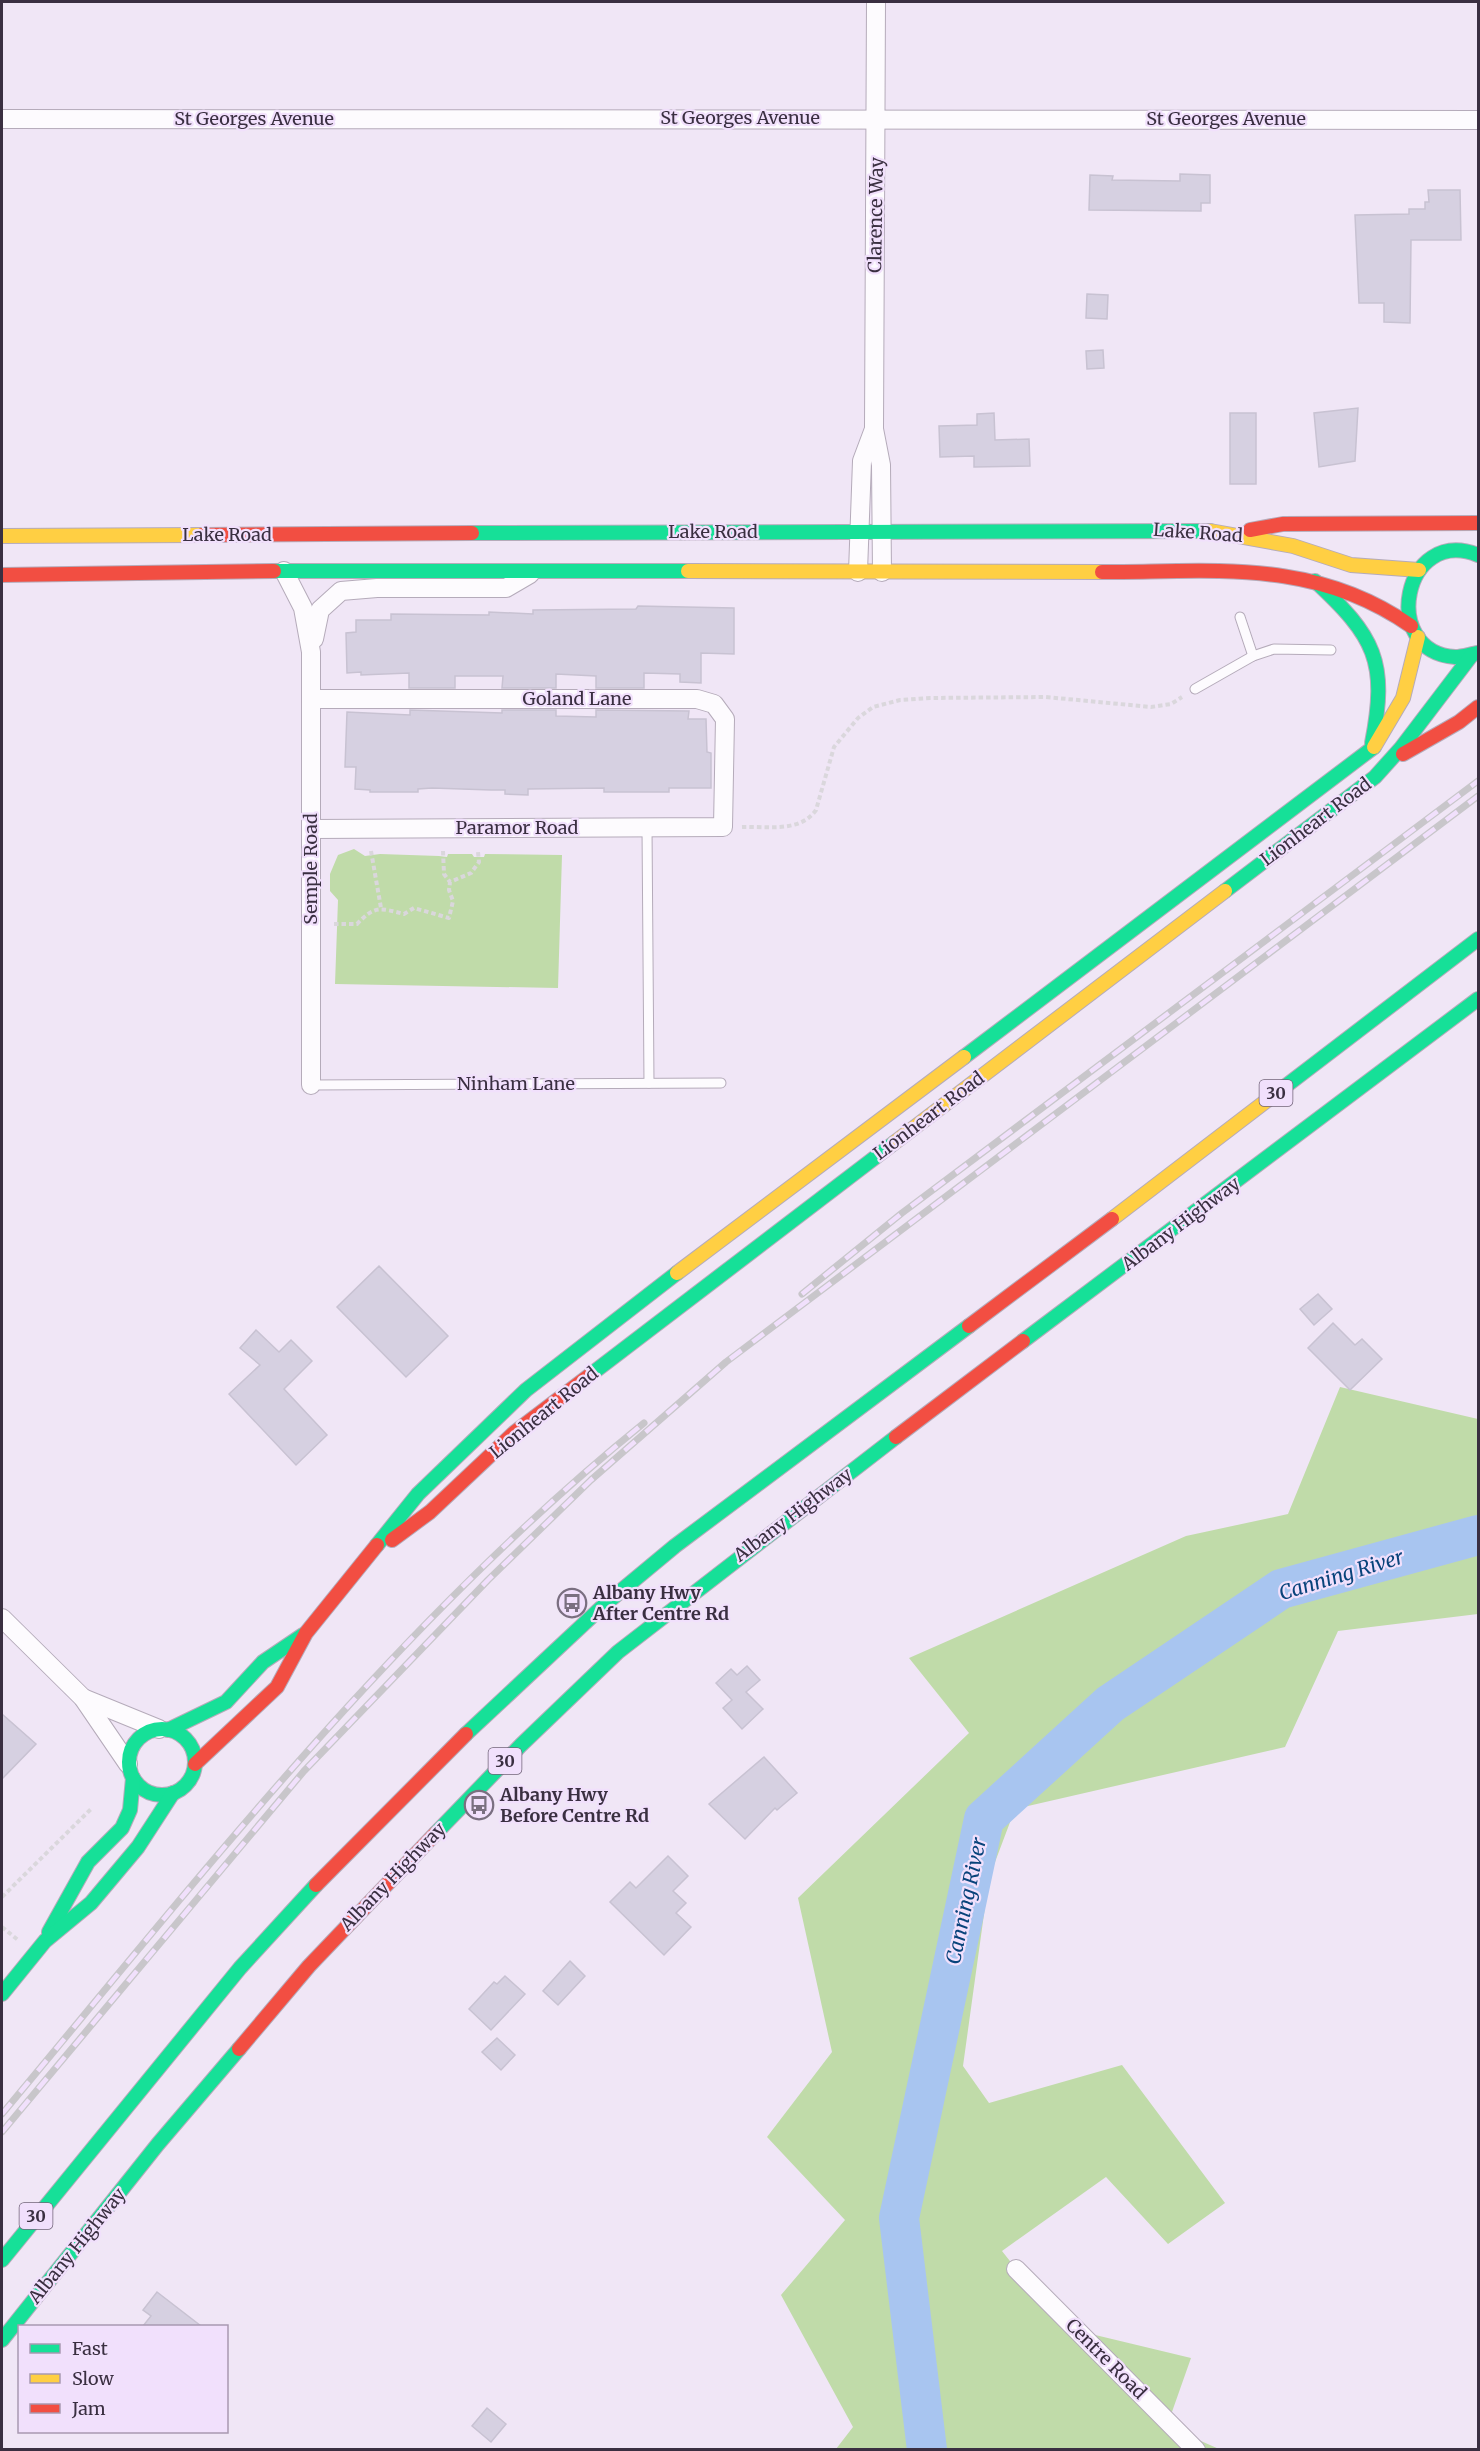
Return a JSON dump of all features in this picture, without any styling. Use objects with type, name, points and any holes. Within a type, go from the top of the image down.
[{"type":"main road","points":[[1233,533],[1283,524],[1479,523]]},
{"type":"main road","name":"Lake Road","points":[[2,536],[1195,529],[1233,533],[1293,546],[1352,565],[1419,570]]},
{"type":"main road","points":[[1419,570],[1430,559],[1444,553],[1460,550],[1479,555]]},
{"type":"main road","name":"Lionheart Road","points":[[195,1764],[277,1687],[306,1633],[418,1494],[526,1390],[636,1304],[1370,752],[1388,730],[1402,705],[1412,679],[1414,632],[1407,612],[1406,597],[1410,582],[1419,570]]},
{"type":"main road","name":"Lake Road","points":[[2,575],[284,571],[1243,572],[1344,587],[1369,598],[1414,632],[1429,647],[1442,654],[1475,654]]},
{"type":"main road","points":[[1315,581],[1356,620],[1369,638],[1377,659],[1379,713],[1370,752]]},
{"type":"main road","name":"Lionheart Road","points":[[367,1558],[430,1512],[515,1432],[1351,795],[1395,758],[1455,673],[1475,654]]},
{"type":"main road","points":[[1395,758],[1459,722],[1479,707]]},
{"type":"main road","name":"30","points":[[2,2260],[240,1968],[303,1898],[451,1748],[604,1605],[675,1546],[1078,1252],[1479,939]]},
{"type":"main road","name":"Albany Highway","points":[[2,2340],[338,1927],[618,1652],[1100,1278],[1479,999]]},
{"type":"main road","name":"Lionheart Road","points":[[164,1729],[226,1702],[263,1662],[306,1633]]},
{"type":"main road","points":[[2,1994],[45,1941],[88,1862],[122,1828],[130,1810],[133,1744],[140,1736],[164,1729],[177,1732],[190,1746],[195,1764],[188,1782],[174,1793],[138,1847],[91,1903],[45,1941]]},
{"type":"main road","points":[[130,1771],[139,1786],[155,1794],[174,1793]]},
{"type":"main road","points":[[303,1898],[318,1911]]},
{"type":"street","name":"Clarence Way","points":[[876,2],[874,429],[881,465],[882,572]]},
{"type":"street","name":"St Georges Avenue","points":[[2,119],[1479,120]]},
{"type":"street","name":"Clarence Way","points":[[858,572],[862,461],[874,429]]},
{"type":"street","name":"Semple Road","points":[[284,571],[303,608],[311,652],[311,1085]]},
{"type":"street","name":"Semple Road","points":[[311,652],[320,610],[341,591],[377,588],[506,588],[534,571]]},
{"type":"street","name":"Goland Lane","points":[[311,699],[706,700],[720,708],[725,719],[723,827]]},
{"type":"street","name":"Paramor Road","points":[[312,829],[723,827]]},
{"type":"street","points":[[2,1618],[83,1698],[130,1771]]},
{"type":"street","points":[[83,1698],[164,1729]]},
{"type":"street","name":"Centre Road","points":[[1016,2269],[1196,2450]]},
{"type":"lane","points":[[1240,617],[1253,656]]},
{"type":"lane","points":[[1195,689],[1253,656],[1274,649],[1332,650]]},
{"type":"lane","points":[[646,828],[649,1083]]},
{"type":"lane","name":"Ninham Lane","points":[[311,1085],[721,1083]]},
{"type":"path","points":[[723,827],[794,826],[811,817],[816,810],[834,747],[858,718],[873,707],[900,700],[930,698],[1046,697],[1151,707],[1171,704],[1195,689]]},
{"type":"path","points":[[371,851],[381,908]]},
{"type":"path","points":[[334,924],[357,924],[369,911],[381,908],[404,914],[414,908],[449,918],[453,901],[449,890],[450,882],[444,874],[442,851]]},
{"type":"path","points":[[450,882],[471,873],[479,862],[478,852]]},
{"type":"path","points":[[2,1898],[92,1808]]},
{"type":"green space","points":[[354,849],[365,856],[380,854],[447,857],[448,854],[472,854],[474,857],[484,857],[485,854],[562,855],[558,988],[335,984],[338,900],[330,891],[330,874],[338,855]]},
{"type":"green space","points":[[1340,1387],[1478,1419],[1478,1614],[1338,1631],[1285,1747],[1015,1809],[989,1878],[963,2066],[989,2103],[1122,2065],[1225,2203],[1168,2244],[1106,2177],[1002,2251],[1062,2327],[1191,2358],[1167,2426],[1219,2449],[836,2449],[853,2427],[781,2295],[845,2220],[767,2137],[832,2052],[798,1898],[969,1733],[909,1658],[1186,1536],[1288,1514]]},
{"type":"building","points":[[1180,174],[1210,175],[1210,203],[1201,203],[1201,211],[1089,210],[1090,175],[1113,176],[1112,180],[1180,181]]},
{"type":"building","points":[[1428,190],[1460,190],[1461,240],[1411,240],[1410,323],[1384,322],[1384,303],[1359,303],[1355,215],[1409,214],[1409,209],[1425,209],[1425,202],[1429,202]]},
{"type":"building","points":[[1087,294],[1108,295],[1107,319],[1086,318]]},
{"type":"building","points":[[1103,350],[1104,368],[1087,369],[1086,351]]},
{"type":"building","points":[[1358,408],[1355,461],[1319,467],[1314,413]]},
{"type":"building","points":[[994,413],[995,440],[1029,439],[1030,466],[974,467],[974,456],[940,457],[939,426],[977,425],[977,414]]},
{"type":"building","points":[[1230,413],[1256,413],[1256,484],[1230,484]]},
{"type":"building","points":[[638,606],[734,608],[734,654],[701,653],[701,683],[680,682],[680,674],[644,673],[644,688],[596,688],[596,676],[556,674],[556,688],[502,688],[503,676],[455,676],[455,688],[409,688],[409,673],[361,675],[361,672],[347,673],[346,633],[356,632],[356,620],[391,620],[391,614],[489,615],[489,612],[533,614],[533,610],[636,609]]},
{"type":"building","points":[[410,710],[502,713],[502,710],[556,710],[556,716],[596,717],[596,710],[689,711],[688,719],[706,719],[707,752],[711,753],[711,788],[669,788],[669,792],[604,792],[604,788],[528,789],[528,795],[505,794],[505,790],[432,788],[418,789],[418,792],[370,792],[370,790],[355,789],[356,767],[345,767],[347,712],[410,715]]},
{"type":"building","points":[[379,1266],[448,1336],[406,1377],[337,1307]]},
{"type":"building","points":[[1318,1294],[1332,1309],[1314,1325],[1300,1309]]},
{"type":"building","points":[[1333,1323],[1355,1345],[1362,1339],[1382,1359],[1350,1390],[1308,1348]]},
{"type":"building","points":[[256,1330],[279,1352],[291,1340],[312,1361],[284,1389],[327,1435],[296,1465],[229,1394],[260,1365],[240,1348]]},
{"type":"building","points":[[747,1666],[760,1680],[746,1692],[763,1709],[742,1729],[723,1708],[732,1700],[716,1683],[731,1669],[737,1675]]},
{"type":"building","points":[[2,1714],[36,1744],[2,1779]]},
{"type":"building","points":[[764,1757],[797,1793],[777,1810],[775,1808],[745,1839],[709,1804]]},
{"type":"building","points":[[668,1856],[688,1876],[673,1891],[686,1903],[676,1913],[691,1927],[664,1955],[610,1902],[630,1882],[636,1888]]},
{"type":"building","points":[[570,1961],[585,1976],[558,2005],[543,1991]]},
{"type":"building","points":[[505,1976],[525,1994],[491,2030],[469,2009],[494,1982],[497,1984]]},
{"type":"building","points":[[497,2038],[515,2055],[501,2070],[482,2052]]},
{"type":"building","points":[[157,2292],[200,2325],[144,2325],[151,2316],[143,2310]]},
{"type":"building","points":[[487,2408],[506,2424],[491,2442],[472,2426]]},
{"type":"waterway","name":"Canning River","points":[[927,2450],[899,2218],[984,1819],[1110,1704],[1281,1589],[1478,1535]]},
{"type":"railway","points":[[802,1294],[902,1213],[1478,781]]},
{"type":"railway","points":[[2,2132],[304,1771],[488,1580],[591,1480],[726,1362],[1478,796]]},
{"type":"railway","points":[[2,2114],[229,1842],[306,1752],[386,1665],[554,1500],[644,1423]]},
{"type":"traffic: fast","points":[[472,533],[1210,531]]},
{"type":"traffic: fast","points":[[1478,555],[1452,551],[1432,558],[1418,573],[1410,593],[1409,615],[1416,635],[1431,650],[1455,657],[1478,653]]},
{"type":"traffic: fast","points":[[274,571],[688,571]]},
{"type":"traffic: fast","points":[[1315,581],[1351,618],[1364,635],[1372,652],[1377,670],[1378,691],[1372,743]]},
{"type":"traffic: fast","points":[[1225,891],[1375,777],[1401,748],[1471,656]]},
{"type":"traffic: fast","points":[[964,1057],[1374,747]]},
{"type":"traffic: fast","points":[[1274,1095],[1478,939]]},
{"type":"traffic: fast","points":[[1023,1341],[1478,999]]},
{"type":"traffic: fast","points":[[590,1375],[894,1143]]},
{"type":"traffic: fast","points":[[377,1545],[418,1494],[526,1390],[677,1273]]},
{"type":"traffic: fast","points":[[466,1734],[604,1605],[675,1546],[969,1326]]},
{"type":"traffic: fast","points":[[436,1833],[521,1745],[618,1652],[896,1437]]},
{"type":"traffic: fast","points":[[168,1730],[226,1702],[263,1662],[303,1635]]},
{"type":"traffic: fast","points":[[162,1729],[175,1732],[185,1739],[192,1749],[195,1762],[192,1775],[185,1785],[175,1792],[162,1795],[149,1792],[139,1785],[132,1775],[129,1762],[132,1749],[139,1739],[149,1732],[162,1729]]},
{"type":"traffic: fast","points":[[49,1932],[88,1862],[122,1828],[130,1810],[133,1778]]},
{"type":"traffic: fast","points":[[2,1994],[45,1941],[91,1903],[138,1847],[173,1793]]},
{"type":"traffic: fast","points":[[2,2260],[240,1968],[316,1885]]},
{"type":"traffic: fast","points":[[2,2340],[158,2144],[239,2049]]},
{"type":"traffic: slow","points":[[1210,531],[1293,546],[1351,565],[1419,570]]},
{"type":"traffic: slow","points":[[2,536],[202,535]]},
{"type":"traffic: slow","points":[[688,571],[1102,572]]},
{"type":"traffic: slow","points":[[1374,747],[1403,698],[1418,637]]},
{"type":"traffic: slow","points":[[894,1143],[1225,891]]},
{"type":"traffic: slow","points":[[677,1273],[964,1057]]},
{"type":"traffic: slow","points":[[1112,1219],[1274,1095]]},
{"type":"traffic: jam","points":[[1250,530],[1283,524],[1478,523]]},
{"type":"traffic: jam","points":[[202,535],[472,533]]},
{"type":"traffic: jam","points":[[2,575],[274,571]]},
{"type":"traffic: jam","points":[[1102,572],[1223,571],[1300,579],[1338,589],[1374,604],[1411,626]]},
{"type":"traffic: jam","points":[[1403,754],[1459,722],[1478,707]]},
{"type":"traffic: jam","points":[[969,1326],[1112,1219]]},
{"type":"traffic: jam","points":[[896,1437],[1023,1341]]},
{"type":"traffic: jam","points":[[392,1540],[430,1512],[515,1432],[590,1375]]},
{"type":"traffic: jam","points":[[195,1764],[277,1687],[306,1633],[377,1545]]},
{"type":"traffic: jam","points":[[316,1885],[466,1734]]},
{"type":"traffic: jam","points":[[239,2049],[309,1966],[436,1833]]},
{"type":"place","name":"Albany Hwy After Centre Rd","points":[[572,1603]]},
{"type":"place","name":"Albany Hwy Before Centre Rd","points":[[479,1805]]}]
